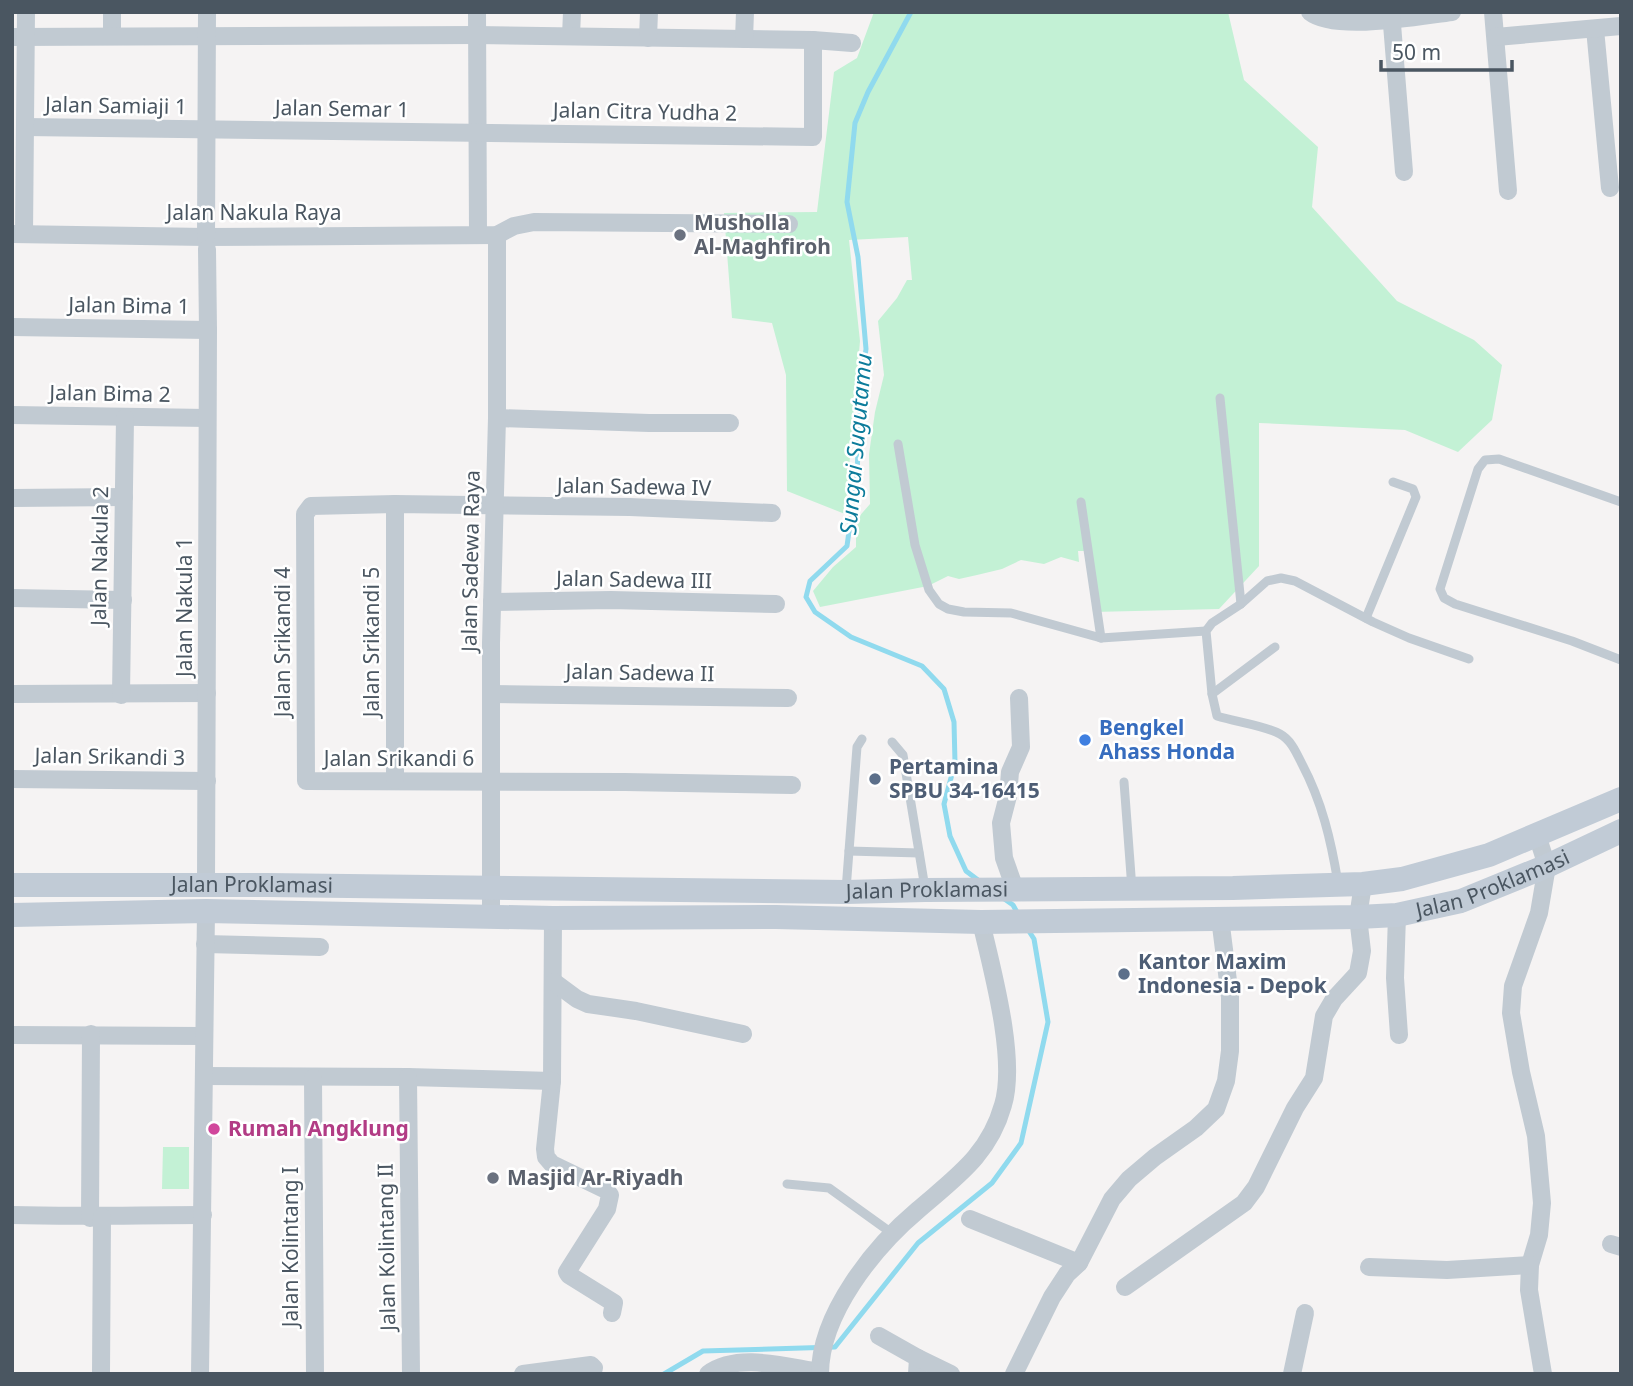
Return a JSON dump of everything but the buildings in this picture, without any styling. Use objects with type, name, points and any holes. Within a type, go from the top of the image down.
[{"type":"street","points":[[18,234],[25,127],[19,37],[26,12]]},
{"type":"street","points":[[112,12],[112,35]]},
{"type":"street","name":"Jalan Bima 1","points":[[12,327],[208,330],[207,12]]},
{"type":"street","points":[[477,12],[478,234]]},
{"type":"street","points":[[572,12],[572,36]]},
{"type":"street","points":[[648,38],[649,12]]},
{"type":"street","points":[[744,39],[745,12]]},
{"type":"street","points":[[1310,12],[1318,18],[1340,22],[1452,12]]},
{"type":"street","points":[[1493,12],[1508,191]]},
{"type":"street","points":[[1392,16],[1404,172]]},
{"type":"street","points":[[1496,37],[1621,26]]},
{"type":"street","points":[[1595,29],[1610,188]]},
{"type":"street","points":[[19,37],[476,35],[813,40],[852,43]]},
{"type":"street","name":"Jalan Citra Yudha 2","points":[[477,133],[813,137],[813,40]]},
{"type":"street","name":"Jalan Samiaji 1","points":[[25,127],[207,131]]},
{"type":"street","name":"Jalan Semar 1","points":[[207,131],[477,133]]},
{"type":"street","points":[[497,235],[514,226],[534,222],[789,224]]},
{"type":"street","name":"Jalan Nakula Raya","points":[[18,234],[206,243],[497,235]]},
{"type":"street","name":"Jalan Sadewa Raya","points":[[491,888],[497,235]]},
{"type":"street","name":"Jalan Nakula 1","points":[[206,885],[208,330]]},
{"type":"street","name":"Jalan Bima 2","points":[[12,415],[207,418]]},
{"type":"street","name":"Jalan Nakula 2","points":[[121,695],[125,418]]},
{"type":"street","points":[[497,418],[730,424]]},
{"type":"street","points":[[12,498],[124,497]]},
{"type":"street","name":"Jalan Sadewa IV","points":[[311,506],[395,504],[772,513]]},
{"type":"street","name":"Jalan Srikandi 5","points":[[395,504],[395,780]]},
{"type":"street","name":"Jalan Srikandi 4","points":[[306,781],[305,514],[311,506]]},
{"type":"street","points":[[12,598],[123,600]]},
{"type":"street","name":"Jalan Sadewa III","points":[[492,602],[611,600],[776,604]]},
{"type":"street","points":[[12,694],[207,693]]},
{"type":"street","name":"Jalan Sadewa II","points":[[491,694],[788,698]]},
{"type":"street","points":[[1012,889],[1004,858],[1001,824],[1008,796],[1010,772],[1021,747],[1019,698]]},
{"type":"street","name":"Jalan Srikandi 3","points":[[12,779],[207,781]]},
{"type":"street","name":"Jalan Srikandi 6","points":[[306,781],[792,785]]},
{"type":"street","name":"Jalan Proklamasi","points":[[12,885],[846,892],[1233,888],[1351,884],[1402,879],[1489,855],[1621,799]]},
{"type":"street","name":"Jalan Proklamasi","points":[[12,915],[206,911],[553,918],[776,917],[988,921],[1397,915],[1461,901],[1547,866],[1621,831]]},
{"type":"street","points":[[1537,835],[1547,866],[1539,913],[1513,986],[1511,1013],[1536,1136],[1542,1203],[1539,1235],[1531,1265],[1530,1290],[1543,1374]]},
{"type":"street","points":[[1125,1287],[1244,1203],[1256,1187],[1295,1108],[1314,1078],[1324,1016],[1334,999],[1358,973],[1362,951],[1351,884]]},
{"type":"street","points":[[491,888],[491,917]]},
{"type":"street","points":[[200,1374],[206,911]]},
{"type":"street","points":[[1397,915],[1395,978],[1399,1035]]},
{"type":"street","points":[[553,918],[552,1081],[546,1157],[552,1164],[606,1190],[610,1195],[607,1209],[567,1270],[569,1276],[614,1303],[612,1313]]},
{"type":"street","points":[[1014,1374],[1052,1297],[1067,1274],[1079,1263],[1112,1199],[1129,1179],[1196,1128],[1216,1109],[1223,1093],[1230,1051],[1230,997],[1220,918]]},
{"type":"street","points":[[708,1374],[724,1366],[754,1362],[820,1367],[827,1333],[859,1273],[916,1211],[982,1152],[1004,1104],[1007,1081],[988,921]]},
{"type":"street","points":[[205,944],[320,947]]},
{"type":"street","points":[[554,982],[588,1004],[636,1011],[743,1034]]},
{"type":"street","points":[[91,1034],[101,1374]]},
{"type":"street","points":[[12,1035],[203,1036]]},
{"type":"street","points":[[204,1076],[552,1081]]},
{"type":"street","name":"Jalan Kolintang II","points":[[408,1077],[411,1374]]},
{"type":"street","name":"Jalan Kolintang I","points":[[313,1078],[315,1374]]},
{"type":"street","points":[[12,1215],[203,1215]]},
{"type":"street","points":[[970,1219],[1079,1263]]},
{"type":"street","points":[[1369,1267],[1447,1270],[1531,1265]]},
{"type":"street","points":[[1292,1374],[1305,1313]]},
{"type":"street","points":[[879,1336],[917,1366],[951,1374]]},
{"type":"street","points":[[523,1374],[591,1365],[594,1368],[592,1374]]},
{"type":"lane","points":[[1220,398],[1241,604]]},
{"type":"lane","points":[[898,443],[915,545],[929,590],[939,604],[964,612],[1011,612],[1101,638],[1206,631]]},
{"type":"lane","points":[[1621,502],[1499,459],[1485,460],[1478,469],[1440,589],[1444,598],[1455,604],[1572,641],[1621,660]]},
{"type":"lane","points":[[1366,618],[1416,497],[1413,489],[1393,482]]},
{"type":"lane","points":[[1081,502],[1101,638]]},
{"type":"lane","points":[[1351,884],[1315,789],[1291,743],[1271,730],[1217,716],[1212,694],[1206,631],[1212,623],[1267,582],[1295,580],[1409,638],[1469,659]]},
{"type":"lane","points":[[1212,694],[1275,647]]},
{"type":"lane","points":[[846,892],[857,747],[862,739]]},
{"type":"lane","points":[[892,742],[903,755],[925,890]]},
{"type":"lane","points":[[1124,782],[1132,889]]},
{"type":"lane","points":[[849,851],[919,853]]},
{"type":"lane","points":[[787,1184],[829,1188],[893,1234]]},
{"type":"green space","points":[[874,12],[1228,12],[1244,80],[1318,147],[1312,207],[1397,301],[1474,340],[1502,365],[1492,420],[1458,452],[1405,430],[1259,423],[1259,566],[1219,609],[1093,612],[1087,551],[1078,551],[1079,562],[1061,557],[1044,564],[1021,560],[1002,569],[977,575],[959,579],[948,576],[928,586],[820,607],[813,591],[833,567],[856,547],[856,520],[870,504],[869,454],[884,375],[878,321],[897,298],[907,280],[912,280],[908,237],[849,240],[860,341],[845,514],[787,491],[786,375],[772,323],[732,318],[724,213],[817,212],[834,72],[857,58]]},
{"type":"green space","points":[[163,1147],[189,1147],[189,1189],[162,1189]]},
{"type":"waterway","name":"Sungai Sugutamu","points":[[911,12],[868,92],[855,123],[847,202],[858,257],[866,349],[861,387],[857,473],[847,546],[810,581],[806,597],[815,612],[851,637],[922,666],[944,689],[954,722],[955,763],[944,804],[950,836],[966,871],[978,880]]},
{"type":"waterway","name":"Sungai Sugutamu","points":[[1003,898],[1013,905],[1018,914]]},
{"type":"waterway","name":"Sungai Sugutamu","points":[[664,1374],[703,1351],[835,1347],[918,1243],[992,1183],[1021,1143],[1048,1022],[1034,939],[1027,928]]},
{"type":"place","name":"Musholla Al-Maghfiroh","points":[[680,235]]},
{"type":"place","name":"Bengkel Ahass Honda","points":[[1085,740]]},
{"type":"place","name":"Pertamina SPBU 34-16415","points":[[875,779]]},
{"type":"place","name":"Kantor Maxim Indonesia - Depok","points":[[1124,974]]},
{"type":"place","name":"Rumah Angklung","points":[[214,1129]]},
{"type":"place","name":"Masjid Ar-Riyadh","points":[[493,1178]]}]
